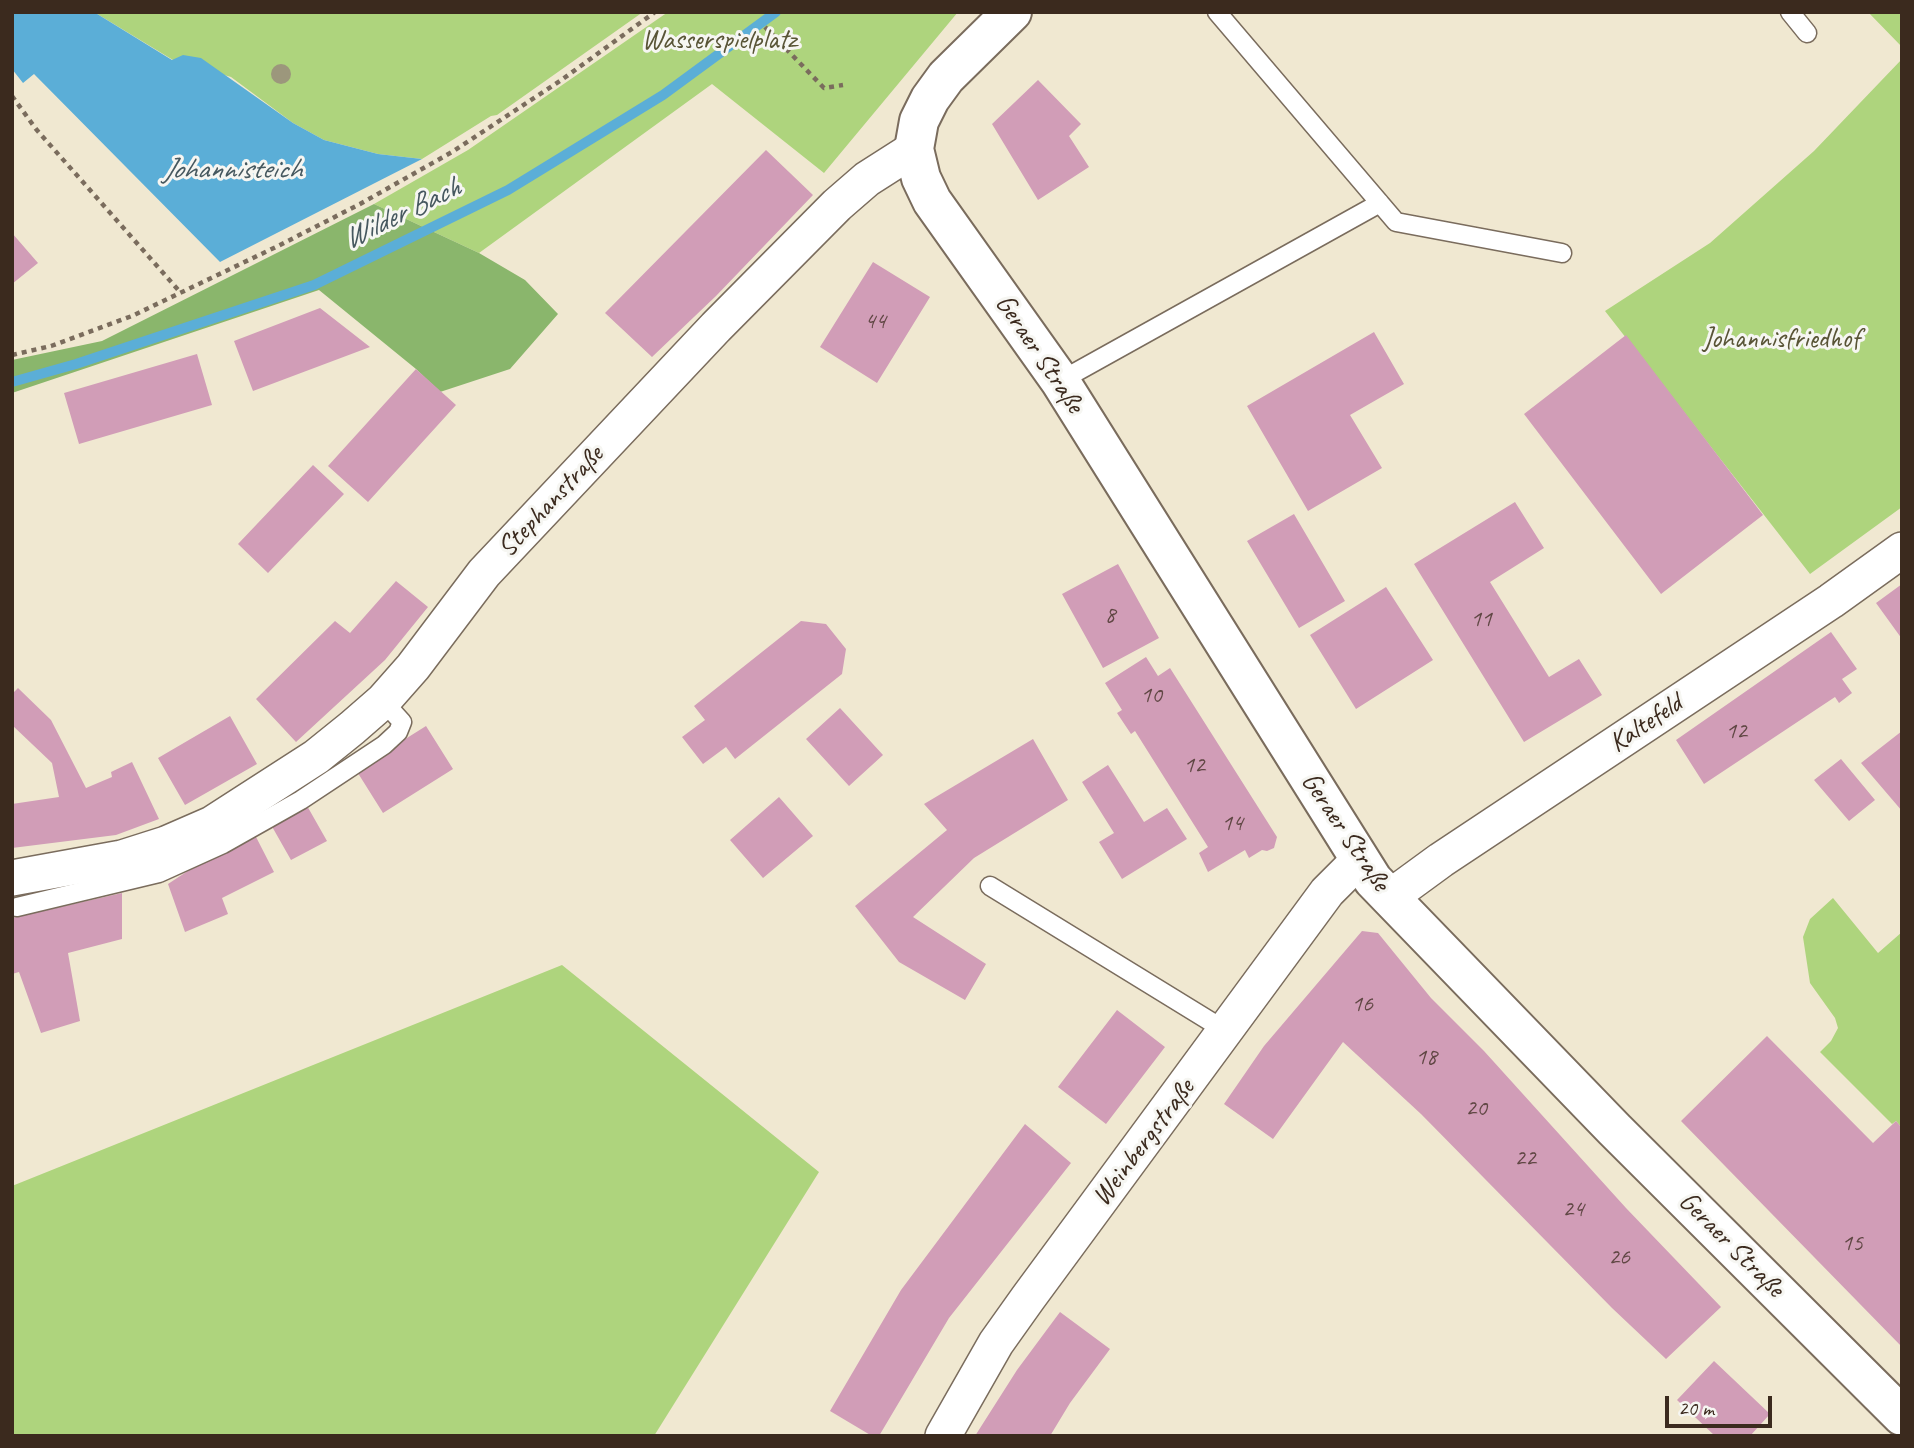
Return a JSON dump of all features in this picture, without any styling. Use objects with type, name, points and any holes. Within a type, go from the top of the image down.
[{"type":"street","points":[[914,149],[919,121],[930,99],[953,70],[1012,12]]},
{"type":"street","name":"Geraer Straße","points":[[914,149],[921,178],[932,201],[1060,381],[1359,860],[1389,898],[1614,1129],[1902,1416]]},
{"type":"street","name":"Stephanstraße","points":[[15,893],[166,844],[212,824],[316,757],[383,701],[413,667],[478,580],[716,327],[837,205],[867,180],[914,149]]},
{"type":"street","name":"Kaltefeld","points":[[1389,898],[1441,860],[1830,601],[1902,550]]},
{"type":"street","name":"Weinbergstraße","points":[[943,1436],[996,1343],[1326,892],[1359,860]]},
{"type":"lane","points":[[1217,12],[1396,222],[1562,253]]},
{"type":"lane","points":[[1790,12],[1807,33]]},
{"type":"lane","points":[[1060,381],[1380,203]]},
{"type":"lane","points":[[990,886],[1226,1031]]},
{"type":"path","points":[[12,355],[63,342],[132,316],[348,210],[452,152],[560,81],[655,12]]},
{"type":"path","points":[[765,27],[824,88],[843,85]]},
{"type":"path","points":[[12,96],[36,129],[181,292]]},
{"type":"green space","points":[[94,12],[643,12],[497,115],[491,116],[422,159],[378,154],[324,140],[293,123],[231,77],[173,60]]},
{"type":"green space","name":"Wasserspielplatz","points":[[668,12],[958,12],[824,173],[712,84],[479,253],[374,204],[468,150]]},
{"type":"green space","points":[[1868,12],[1902,12],[1902,47]]},
{"type":"green space","name":"Johannisfriedhof","points":[[1902,59],[1902,507],[1810,574],[1605,311],[1710,243],[1814,151]]},
{"type":"green space","points":[[374,204],[479,253],[525,280],[558,314],[510,369],[440,392],[416,369],[319,290],[12,393],[12,360],[102,341]]},
{"type":"green space","points":[[1833,898],[1878,953],[1902,932],[1902,1128],[1896,1121],[1892,1124],[1820,1052],[1831,1041],[1838,1028],[1835,1018],[1810,983],[1803,937],[1810,919]]},
{"type":"green space","points":[[562,965],[819,1172],[654,1436],[12,1436],[12,1186]]},
{"type":"water","name":"Johannisteich","points":[[12,12],[94,12],[172,60],[183,55],[201,58],[293,123],[324,140],[378,154],[422,159],[220,262],[34,74],[23,83],[12,69]]},
{"type":"building","points":[[1038,80],[1081,124],[1069,136],[1089,167],[1038,200],[992,124]]},
{"type":"building","points":[[766,150],[813,195],[716,296],[652,357],[605,313]]},
{"type":"building","points":[[12,233],[38,263],[12,284]]},
{"type":"building","points":[[873,262],[930,297],[877,383],[820,347]]},
{"type":"building","points":[[320,308],[370,347],[253,391],[234,341]]},
{"type":"building","points":[[1374,332],[1404,384],[1350,415],[1382,468],[1308,511],[1247,406]]},
{"type":"building","points":[[1626,335],[1763,515],[1661,594],[1524,414]]},
{"type":"building","points":[[197,354],[212,405],[79,444],[64,393]]},
{"type":"building","points":[[416,369],[456,405],[368,502],[328,466]]},
{"type":"building","points":[[313,465],[344,494],[268,573],[238,544]]},
{"type":"building","points":[[1515,502],[1544,548],[1490,582],[1549,677],[1579,659],[1602,695],[1524,742],[1414,564]]},
{"type":"building","points":[[1294,514],[1345,601],[1299,628],[1247,541]]},
{"type":"building","points":[[1118,564],[1159,638],[1103,668],[1062,594]]},
{"type":"building","points":[[396,581],[428,607],[385,660],[296,742],[256,699],[335,621],[350,633]]},
{"type":"building","points":[[1902,584],[1902,639],[1876,603]]},
{"type":"building","points":[[1386,587],[1433,660],[1356,709],[1310,635]]},
{"type":"building","points":[[801,621],[826,624],[846,649],[842,674],[735,759],[726,747],[703,764],[682,737],[705,720],[694,706]]},
{"type":"building","points":[[1831,632],[1857,669],[1842,679],[1852,693],[1839,703],[1835,697],[1704,784],[1676,740]]},
{"type":"building","points":[[1146,657],[1158,676],[1170,668],[1277,837],[1274,848],[1262,850],[1249,858],[1245,850],[1208,872],[1199,853],[1208,847],[1135,731],[1131,734],[1117,713],[1122,710],[1105,683]]},
{"type":"building","points":[[18,688],[51,720],[86,788],[112,777],[111,772],[132,762],[159,819],[116,835],[12,848],[12,804],[59,797],[52,763],[12,725],[12,694]]},
{"type":"building","points":[[840,708],[883,755],[849,786],[806,739]]},
{"type":"building","points":[[230,716],[257,764],[185,805],[158,758]]},
{"type":"building","points":[[426,726],[453,769],[383,813],[356,770]]},
{"type":"building","points":[[1902,731],[1902,811],[1861,763]]},
{"type":"building","points":[[1033,739],[1068,800],[974,858],[913,917],[986,964],[965,1000],[899,962],[855,906],[947,830],[924,804]]},
{"type":"building","points":[[1841,759],[1875,800],[1849,821],[1814,780]]},
{"type":"building","points":[[1108,765],[1144,822],[1167,808],[1187,839],[1122,879],[1099,842],[1114,833],[1082,782]]},
{"type":"building","points":[[779,797],[813,836],[763,878],[730,840]]},
{"type":"building","points":[[306,804],[327,841],[291,860],[270,823]]},
{"type":"building","points":[[255,835],[274,872],[222,898],[228,914],[185,932],[168,884],[203,861]]},
{"type":"building","points":[[122,893],[122,939],[68,953],[80,1021],[41,1033],[19,972],[12,974],[12,918]]},
{"type":"building","points":[[1362,931],[1378,933],[1431,998],[1484,1051],[1626,1208],[1721,1307],[1666,1359],[1612,1308],[1421,1114],[1343,1042],[1273,1139],[1224,1104],[1264,1046]]},
{"type":"building","points":[[1117,1010],[1165,1047],[1106,1124],[1058,1087]]},
{"type":"building","points":[[1767,1036],[1873,1143],[1896,1121],[1902,1128],[1902,1347],[1681,1121]]},
{"type":"building","points":[[1025,1124],[1071,1163],[949,1318],[879,1436],[872,1436],[830,1411],[901,1290]]},
{"type":"building","points":[[1060,1312],[1110,1349],[1070,1403],[1050,1436],[975,1436],[1017,1370]]},
{"type":"building","points":[[1714,1361],[1770,1414],[1750,1436],[1715,1436],[1677,1400]]},
{"type":"waterway","name":"Wilder Bach","points":[[12,382],[76,364],[314,285],[508,190],[663,95],[776,12]]}]
